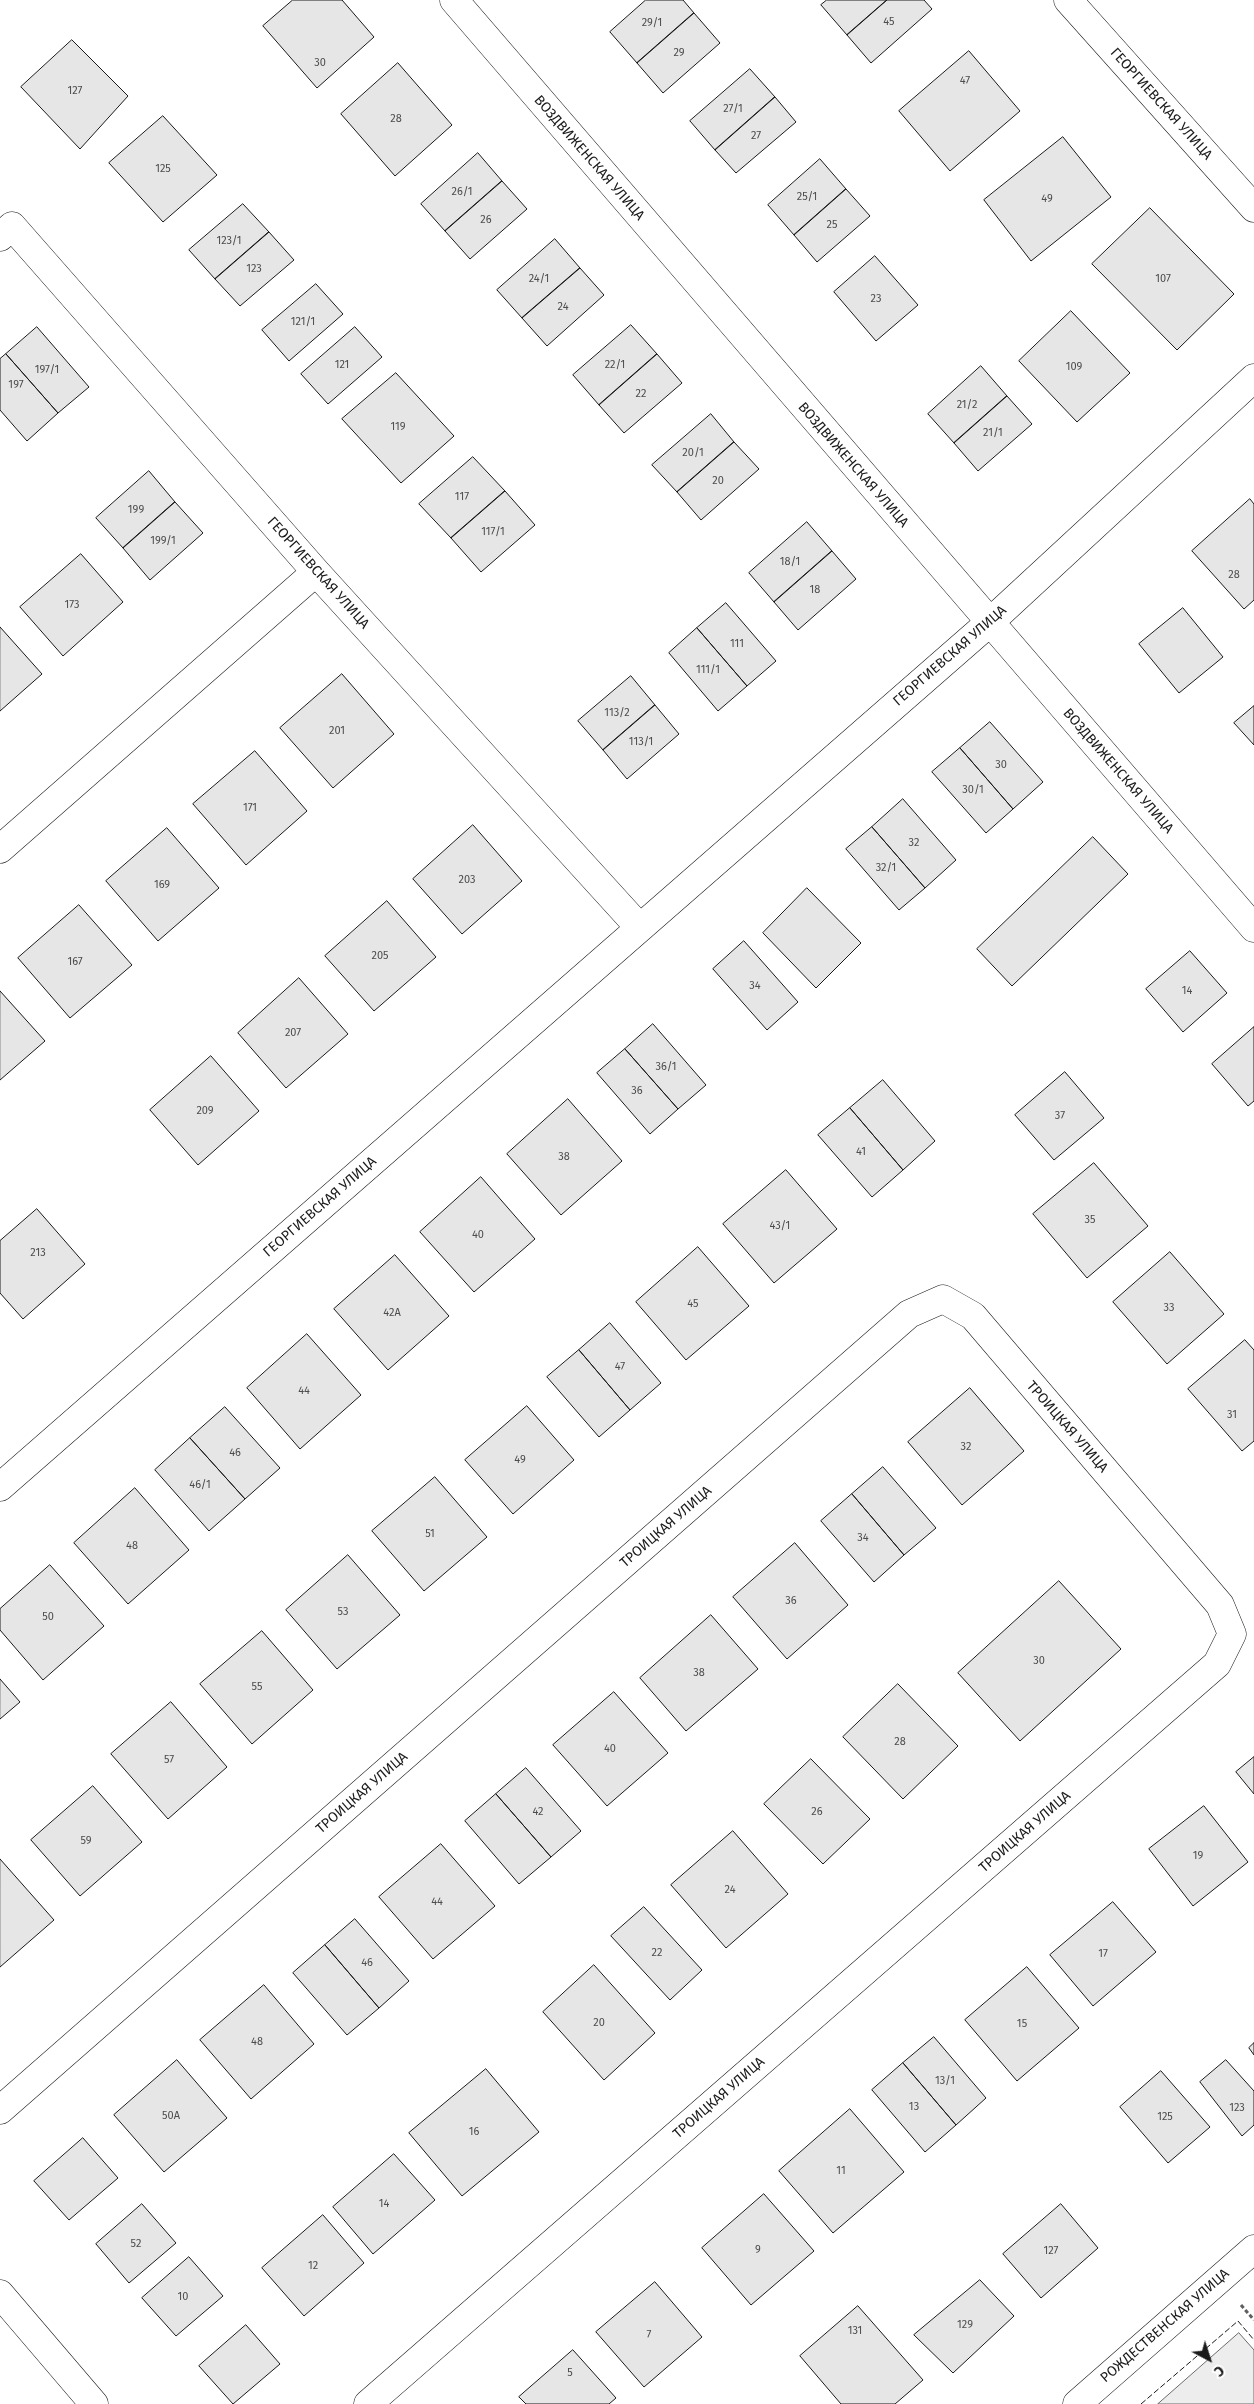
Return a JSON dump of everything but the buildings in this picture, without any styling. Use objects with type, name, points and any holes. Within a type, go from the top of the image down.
[{"type":"street","name":"ВОЗДВИЖЕНСКАЯ УЛИЦА","points":[[454,0],[989,623],[1254,928]]},
{"type":"street","name":"ГЕОРГИЕВСКАЯ УЛИЦА","points":[[1068,0],[1254,208]]},
{"type":"street","name":"ГЕОРГИЕВСКАЯ УЛИЦА","points":[[0,237],[12,226],[316,572],[639,927]]},
{"type":"street","name":"ГЕОРГИЕВСКАЯ УЛИЦА","points":[[0,1488],[639,927],[989,623],[1254,378]]},
{"type":"street","points":[[0,849],[316,572]]},
{"type":"street","name":"ТРОИЦКАЯ УЛИЦА","points":[[0,2110],[909,1314],[943,1298],[973,1316],[1220,1605],[1232,1634],[1217,1664],[368,2404]]},
{"type":"street","name":"РОЖДЕСТВЕНСКАЯ УЛИЦА","points":[[1077,2404],[1254,2249]]},
{"type":"street","points":[[0,2294],[94,2404]]},
{"type":"shaded area","points":[[1239,2333],[1254,2350],[1254,2404],[1158,2404]]},
{"type":"fence","points":[[1141,2404],[1238,2321],[1254,2340]]}]
